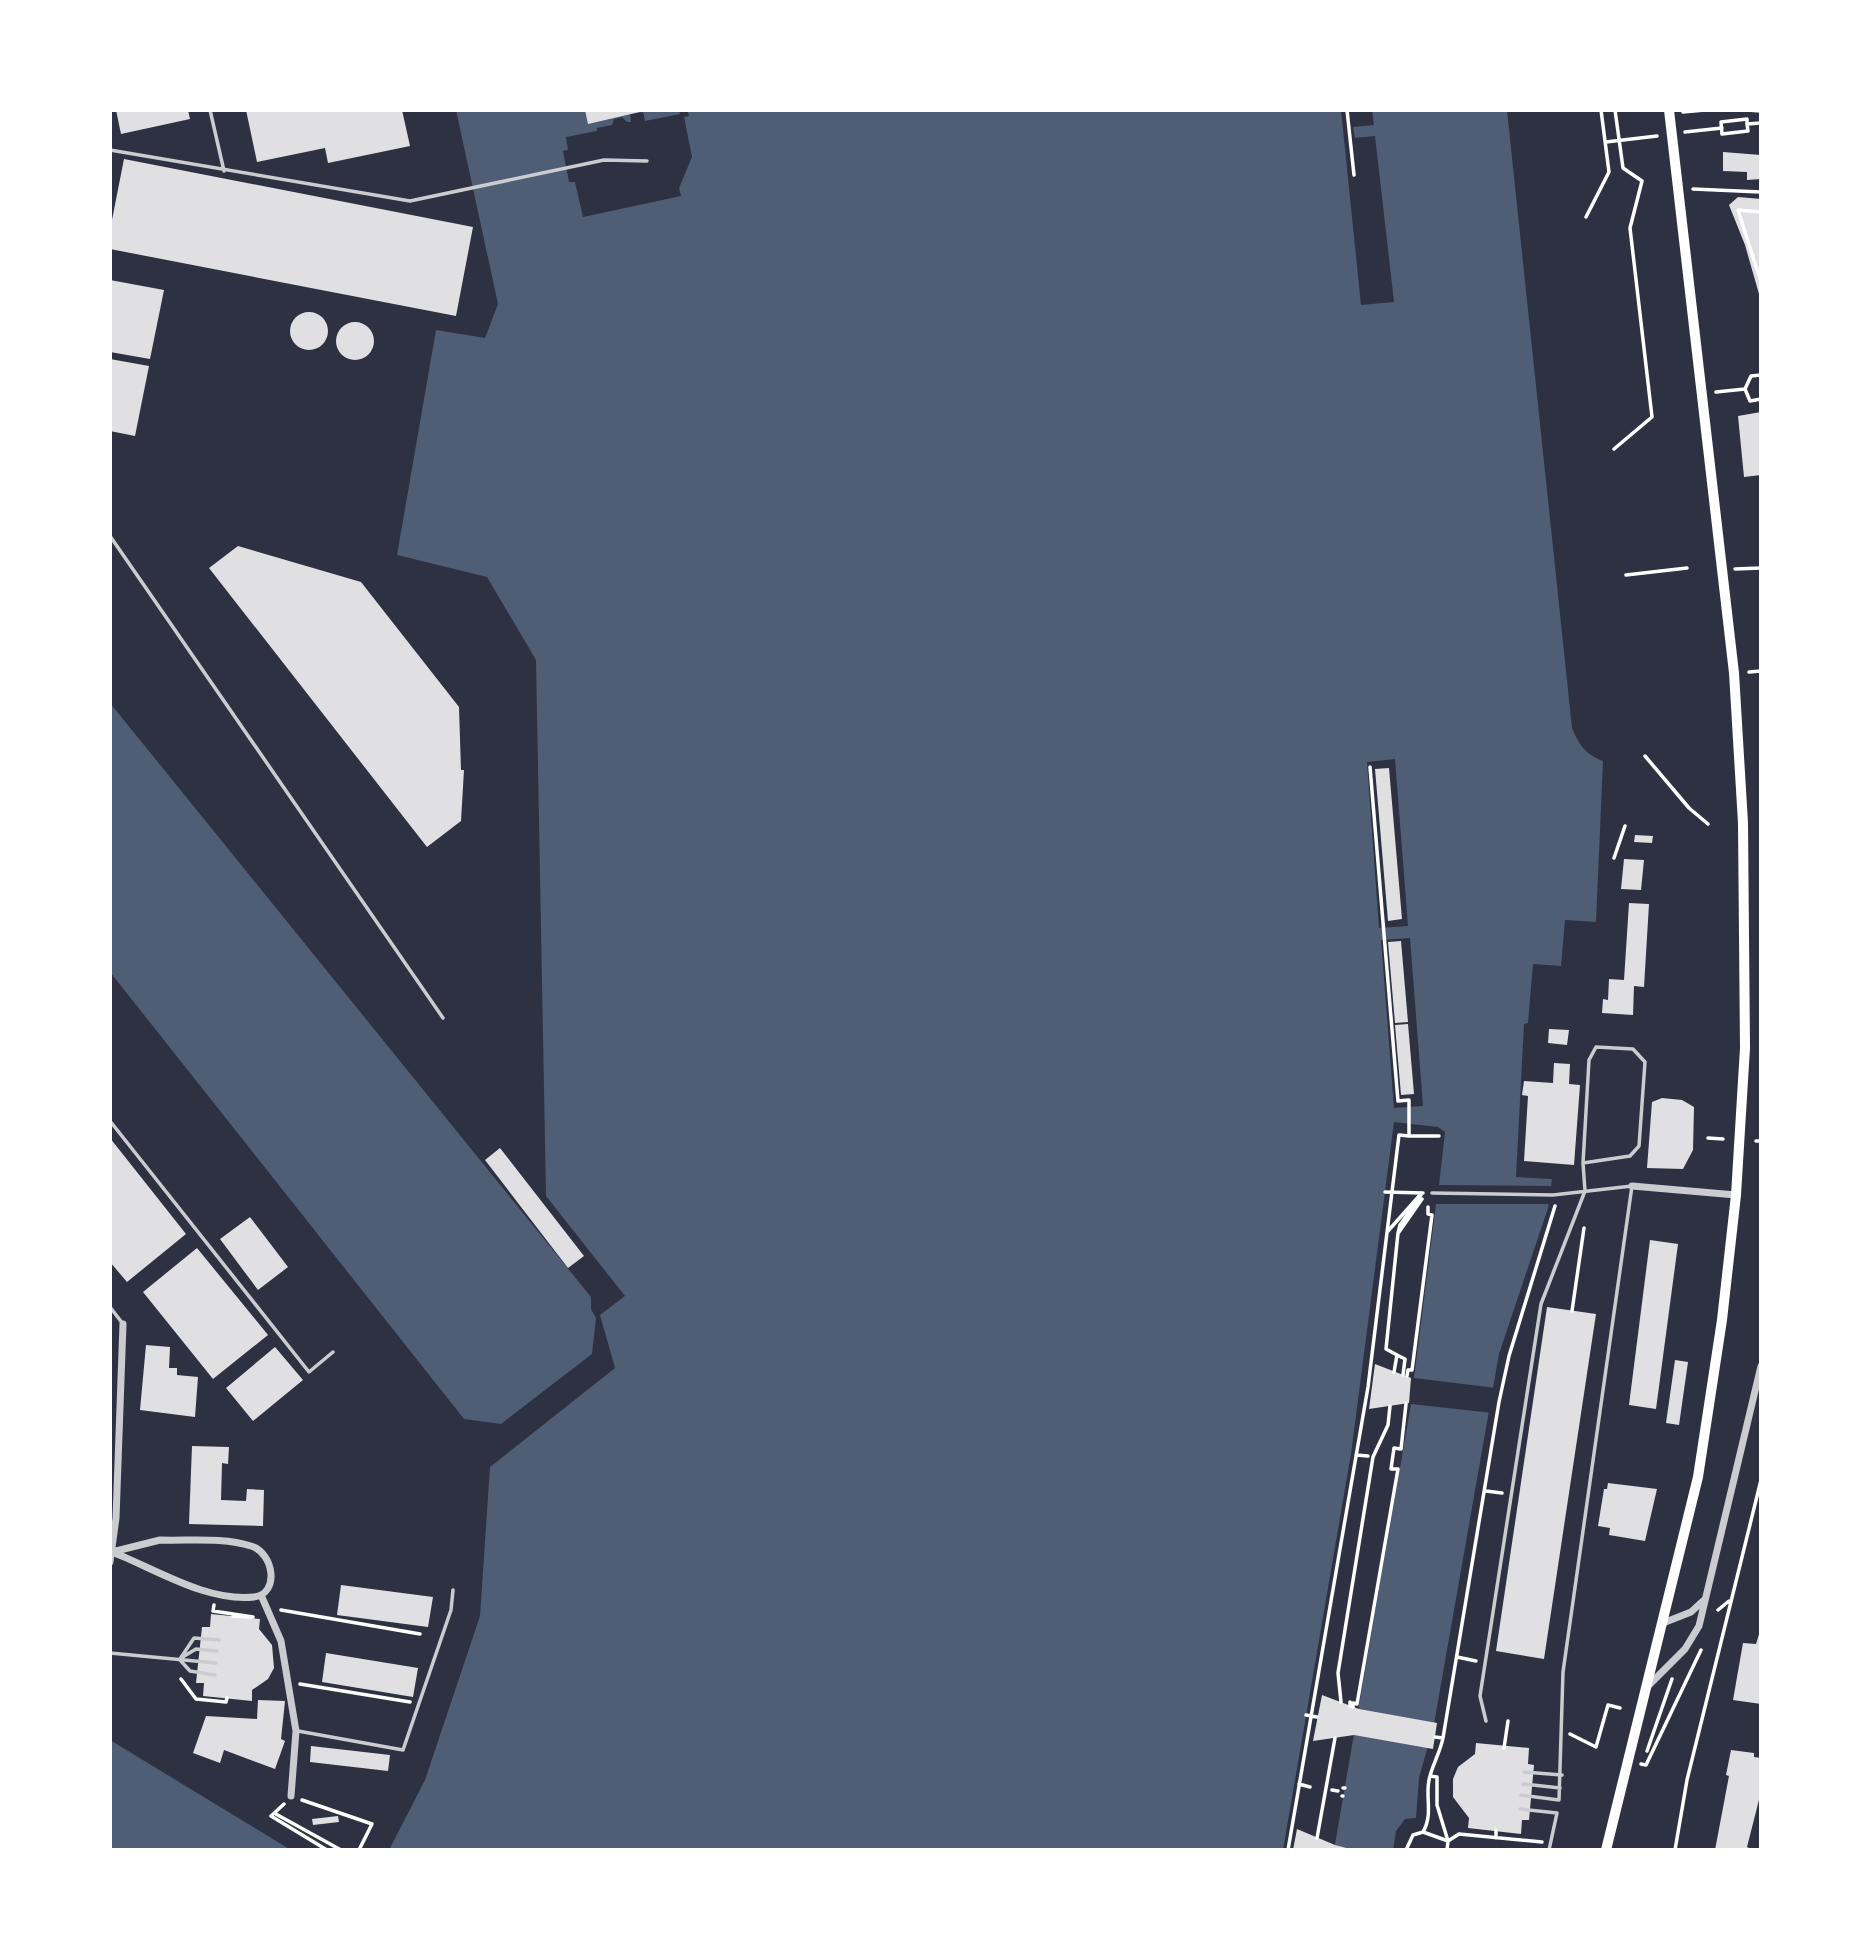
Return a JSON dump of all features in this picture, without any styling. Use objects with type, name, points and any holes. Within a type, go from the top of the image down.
[{"type":"main road","points":[[1606,1850],[1648,1686],[1704,1441],[1722,1320],[1735,1195],[1745,1048],[1745,913],[1740,763],[1723,569],[1669,112]]},
{"type":"street","points":[[1632,1186],[1735,1195]]},
{"type":"street","points":[[110,1562],[113,1552],[123,1324]]},
{"type":"street","points":[[1648,1686],[1677,1659],[1695,1635],[1761,1366]]},
{"type":"street","points":[[160,1540],[234,1542],[253,1546],[267,1556],[271,1565],[268,1587],[261,1595],[252,1597],[204,1590],[113,1552],[160,1540]]},
{"type":"street","points":[[261,1595],[281,1641],[296,1731],[291,1796]]},
{"type":"street","points":[[1663,1623],[1692,1612],[1704,1600]]},
{"type":"lane","points":[[210,110],[224,171]]},
{"type":"lane","points":[[110,150],[410,201],[604,160],[647,161]]},
{"type":"lane","points":[[110,536],[443,1018]]},
{"type":"lane","points":[[1486,1721],[1480,1696],[1541,1304],[1585,1191],[1583,1163],[1589,1060],[1596,1047],[1633,1049],[1645,1062],[1639,1146],[1630,1156],[1583,1163]]},
{"type":"lane","points":[[110,1121],[309,1372],[332,1352]]},
{"type":"lane","points":[[1432,1193],[1553,1195],[1632,1186],[1563,1672],[1559,1728],[1562,1775],[1559,1800],[1521,1796]]},
{"type":"lane","points":[[110,1307],[123,1324]]},
{"type":"lane","points":[[296,1731],[403,1750],[450,1610],[453,1590]]},
{"type":"lane","points":[[180,1659],[194,1638],[219,1640]]},
{"type":"lane","points":[[180,1659],[196,1649],[217,1651]]},
{"type":"lane","points":[[110,1653],[216,1663]]},
{"type":"lane","points":[[180,1659],[190,1671],[215,1675]]},
{"type":"lane","points":[[1524,1772],[1562,1775]]},
{"type":"lane","points":[[1523,1784],[1560,1788]]},
{"type":"lane","points":[[1520,1809],[1557,1813],[1549,1850]]},
{"type":"path","points":[[1347,110],[1354,175]]},
{"type":"path","points":[[1587,216],[1609,172],[1601,110]]},
{"type":"path","points":[[1614,449],[1652,417],[1630,228],[1642,181],[1623,168],[1615,110]]},
{"type":"path","points":[[1669,112],[1705,110]]},
{"type":"path","points":[[1748,110],[1761,111]]},
{"type":"path","points":[[1747,119],[1747,124],[1748,131],[1722,134],[1721,122],[1747,119]]},
{"type":"path","points":[[1747,124],[1761,123]]},
{"type":"path","points":[[1607,142],[1619,140]]},
{"type":"path","points":[[1679,188],[1761,192]]},
{"type":"path","points":[[1761,212],[1738,210],[1761,282]]},
{"type":"path","points":[[1761,375],[1751,376],[1745,389],[1750,401],[1761,399]]},
{"type":"path","points":[[1702,393],[1745,389]]},
{"type":"path","points":[[1626,575],[1686,568]]},
{"type":"path","points":[[1723,569],[1761,568]]},
{"type":"path","points":[[1645,756],[1689,808],[1708,824]]},
{"type":"path","points":[[1370,767],[1398,1101],[1409,1100],[1409,1136]]},
{"type":"path","points":[[1614,858],[1625,826]]},
{"type":"path","points":[[1288,1850],[1356,1455],[1399,1135],[1440,1136]]},
{"type":"path","points":[[1708,1138],[1723,1139]]},
{"type":"path","points":[[1385,1192],[1422,1193],[1387,1233]]},
{"type":"path","points":[[1423,1832],[1430,1810],[1430,1776],[1439,1756],[1457,1657],[1497,1402],[1556,1203],[1553,1195]]},
{"type":"path","points":[[1420,1202],[1400,1225],[1398,1233],[1386,1349],[1405,1359],[1405,1376],[1408,1370],[1412,1370],[1432,1214],[1428,1214],[1428,1207]]},
{"type":"path","points":[[1572,1311],[1585,1221]]},
{"type":"path","points":[[1394,1372],[1396,1355]]},
{"type":"path","points":[[1351,1705],[1357,1704],[1398,1469],[1391,1469],[1392,1459],[1394,1448],[1401,1449],[1406,1404]]},
{"type":"path","points":[[1341,1702],[1338,1674],[1366,1503],[1374,1457],[1388,1425],[1391,1406]]},
{"type":"path","points":[[1356,1455],[1368,1456]]},
{"type":"path","points":[[1675,1850],[1729,1601],[1761,1480]]},
{"type":"path","points":[[1714,1618],[1719,1606],[1729,1601]]},
{"type":"path","points":[[268,1609],[291,1610],[420,1633]]},
{"type":"path","points":[[1628,1763],[1646,1765],[1704,1642]]},
{"type":"path","points":[[1457,1657],[1485,1663]]},
{"type":"path","points":[[1628,1763],[1645,1755],[1665,1704],[1677,1659]]},
{"type":"path","points":[[179,1676],[196,1699],[226,1702],[227,1698]]},
{"type":"path","points":[[288,1682],[419,1703]]},
{"type":"path","points":[[1559,1728],[1596,1747],[1608,1705],[1620,1708]]},
{"type":"path","points":[[1309,1716],[1317,1717]]},
{"type":"path","points":[[1504,1748],[1508,1721]]},
{"type":"path","points":[[1435,1737],[1443,1738]]},
{"type":"path","points":[[1317,1838],[1335,1738]]},
{"type":"path","points":[[1430,1776],[1437,1777],[1437,1805],[1448,1841],[1447,1850]]},
{"type":"path","points":[[1299,1784],[1310,1787]]},
{"type":"path","points":[[1332,1790],[1338,1791]]},
{"type":"path","points":[[327,1850],[271,1816],[291,1796],[372,1824],[359,1850]]},
{"type":"path","points":[[274,1813],[341,1850]]},
{"type":"path","points":[[1496,1830],[1496,1838]]},
{"type":"path","points":[[1406,1850],[1413,1835],[1423,1832],[1448,1841]]},
{"type":"path","points":[[1448,1841],[1459,1834],[1551,1843]]},
{"type":"water","points":[[456,110],[1507,110],[1572,728],[1583,748],[1603,761],[1596,922],[1565,920],[1561,966],[1533,964],[1528,1023],[1524,1024],[1516,1177],[1552,1179],[1548,1208],[1499,1354],[1434,1724],[1419,1778],[1416,1818],[1405,1819],[1396,1831],[1393,1850],[389,1850],[425,1780],[480,1616],[490,1467],[615,1368],[600,1315],[625,1296],[546,1196],[536,660],[487,577],[397,555],[436,330],[485,338],[498,304]]},
{"type":"water","points":[[110,703],[591,1297],[591,1309],[596,1318],[592,1354],[501,1424],[464,1419],[110,972]]},
{"type":"water","points":[[110,1740],[291,1850],[110,1850]]},
{"type":"pier","points":[[679,110],[687,110],[689,116],[684,117],[692,157],[679,188],[681,196],[583,217],[575,182],[569,182],[563,151],[568,150],[566,137],[597,131],[597,128],[612,125],[614,119],[622,117],[631,122],[630,114],[643,112],[645,121],[680,114]]},
{"type":"pier","points":[[1341,110],[1372,110],[1374,125],[1353,127],[1355,138],[1375,136],[1394,302],[1361,305]]},
{"type":"pier","points":[[1395,759],[1408,926],[1379,928],[1367,762]]},
{"type":"pier","points":[[1410,938],[1423,1106],[1394,1108],[1381,940]]},
{"type":"pier","points":[[1394,1122],[1438,1127],[1445,1132],[1439,1185],[1553,1186],[1552,1204],[1436,1204],[1414,1378],[1496,1388],[1493,1413],[1411,1404],[1334,1850],[1283,1850],[1351,1454]]},
{"type":"building","points":[[116,110],[188,110],[190,119],[121,134]]},
{"type":"building","points":[[246,110],[402,110],[410,146],[328,163],[325,148],[257,162]]},
{"type":"building","points":[[585,110],[644,110],[644,111],[588,124]]},
{"type":"building","points":[[1723,152],[1761,155],[1761,179],[1747,180],[1747,172],[1723,171]]},
{"type":"building","points":[[124,159],[473,227],[456,316],[110,249],[110,230]]},
{"type":"building","points":[[1738,197],[1761,199],[1761,301],[1745,245],[1729,205]]},
{"type":"building","points":[[110,280],[164,290],[150,359],[110,352]]},
{"type":"building","points":[[309,312],[323,317],[328,331],[323,345],[309,350],[295,345],[290,331],[295,317]]},
{"type":"building","points":[[355,322],[368,328],[374,341],[368,354],[355,360],[342,354],[336,341],[342,328]]},
{"type":"building","points":[[110,359],[149,366],[135,436],[110,431]]},
{"type":"building","points":[[1761,412],[1761,475],[1744,477],[1738,416]]},
{"type":"building","points":[[238,546],[361,582],[459,707],[461,770],[464,770],[461,821],[427,847],[209,568]]},
{"type":"building","points":[[1389,768],[1402,919],[1388,921],[1375,769]]},
{"type":"building","points":[[1635,835],[1653,836],[1652,843],[1634,842]]},
{"type":"building","points":[[1624,859],[1644,860],[1641,890],[1621,889]]},
{"type":"building","points":[[1629,903],[1649,904],[1644,987],[1634,986],[1633,1015],[1602,1013],[1603,999],[1608,1000],[1609,979],[1624,980]]},
{"type":"building","points":[[1401,941],[1408,1022],[1395,1023],[1388,942]]},
{"type":"building","points":[[1408,1024],[1414,1094],[1401,1095],[1395,1025]]},
{"type":"building","points":[[1549,1029],[1569,1030],[1567,1045],[1548,1043]]},
{"type":"building","points":[[1554,1063],[1570,1064],[1569,1084],[1580,1085],[1574,1165],[1524,1161],[1528,1096],[1522,1095],[1524,1081],[1553,1083]]},
{"type":"building","points":[[1662,1098],[1682,1100],[1694,1107],[1693,1150],[1683,1169],[1647,1168],[1652,1102]]},
{"type":"building","points":[[110,1138],[186,1234],[127,1282],[110,1262]]},
{"type":"building","points":[[500,1148],[584,1256],[568,1268],[485,1160]]},
{"type":"building","points":[[250,1217],[288,1267],[258,1290],[220,1239]]},
{"type":"building","points":[[1650,1240],[1678,1244],[1656,1409],[1629,1405]]},
{"type":"building","points":[[197,1248],[268,1335],[213,1379],[143,1292]]},
{"type":"building","points":[[1547,1307],[1596,1314],[1544,1659],[1496,1651]]},
{"type":"building","points":[[146,1345],[170,1347],[169,1368],[177,1368],[177,1375],[198,1377],[195,1417],[140,1410]]},
{"type":"building","points":[[275,1347],[303,1380],[253,1421],[226,1388]]},
{"type":"building","points":[[1675,1360],[1688,1362],[1679,1425],[1666,1423]]},
{"type":"building","points":[[1375,1364],[1411,1378],[1409,1403],[1369,1409]]},
{"type":"building","points":[[192,1446],[229,1447],[228,1464],[222,1463],[221,1500],[246,1501],[247,1489],[264,1490],[263,1526],[189,1524]]},
{"type":"building","points":[[1608,1483],[1657,1489],[1645,1541],[1609,1535],[1610,1528],[1598,1526],[1604,1489],[1607,1489]]},
{"type":"building","points":[[341,1585],[433,1597],[428,1627],[337,1615]]},
{"type":"building","points":[[211,1614],[260,1619],[259,1629],[272,1645],[274,1668],[268,1679],[252,1690],[252,1701],[203,1696],[204,1683],[196,1683],[202,1627],[210,1627]]},
{"type":"building","points":[[1761,1628],[1761,1704],[1733,1700],[1743,1643],[1756,1644]]},
{"type":"building","points":[[326,1653],[418,1668],[413,1697],[322,1682]]},
{"type":"building","points":[[1322,1695],[1359,1709],[1437,1723],[1433,1749],[1354,1735],[1313,1741]]},
{"type":"building","points":[[258,1700],[285,1701],[281,1739],[285,1741],[275,1769],[224,1750],[220,1763],[193,1753],[206,1716],[257,1719]]},
{"type":"building","points":[[1476,1743],[1529,1748],[1528,1764],[1534,1765],[1529,1820],[1522,1820],[1521,1834],[1468,1828],[1469,1818],[1453,1797],[1453,1779],[1458,1767],[1475,1754]]},
{"type":"building","points":[[311,1746],[390,1755],[388,1771],[310,1762]]},
{"type":"building","points":[[1731,1750],[1754,1753],[1754,1757],[1761,1758],[1761,1792],[1747,1847],[1753,1850],[1715,1850],[1729,1776],[1726,1775]]},
{"type":"building","points":[[338,1816],[339,1822],[313,1825],[312,1819]]},
{"type":"building","points":[[1297,1829],[1335,1845],[1354,1850],[1293,1850]]}]
